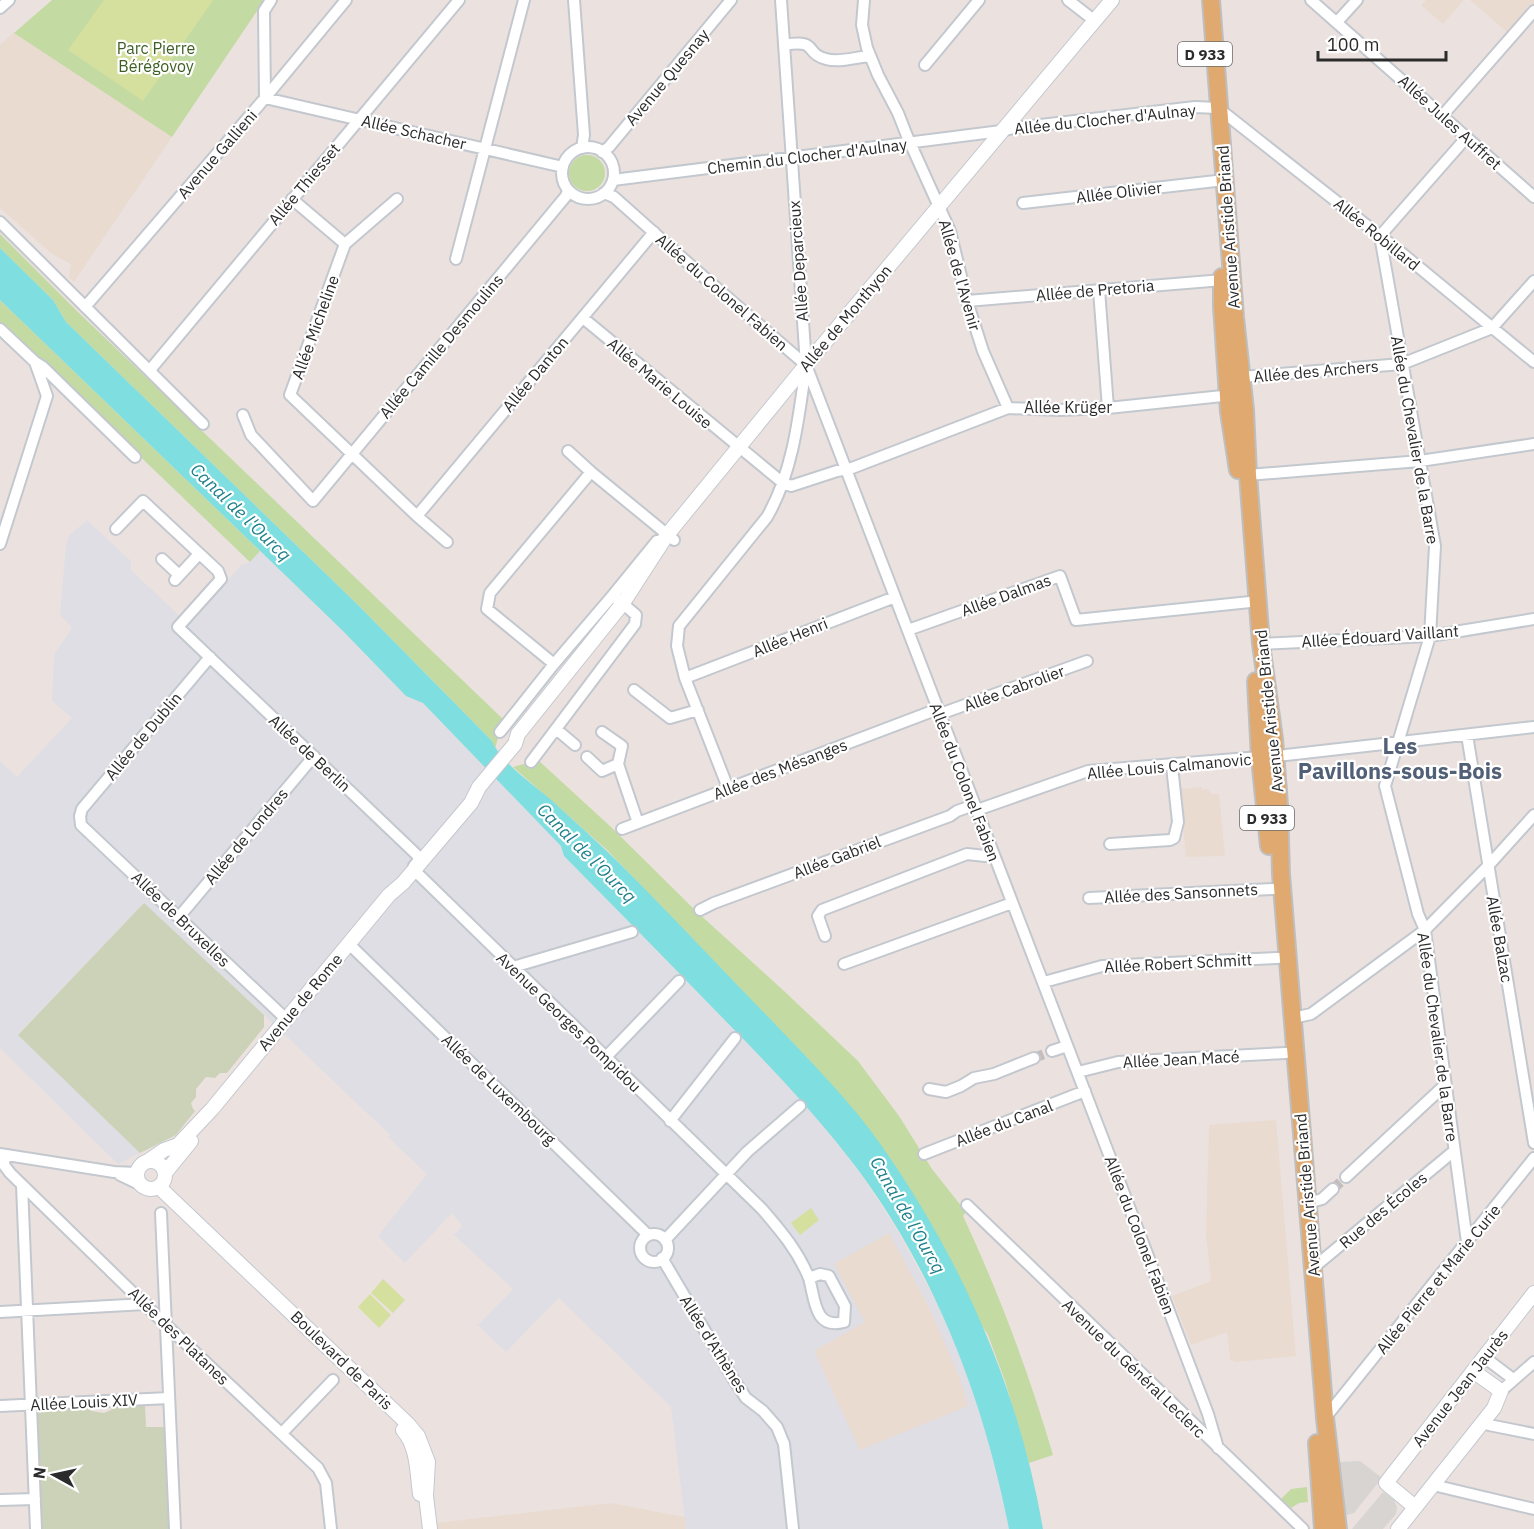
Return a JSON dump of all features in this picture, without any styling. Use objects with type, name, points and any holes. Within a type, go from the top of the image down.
[{"type":"main road","name":"Avenue Aristide Briand","points":[[1200,0],[1214,108],[1234,374],[1228,397],[1239,477],[1250,602],[1268,757],[1273,889],[1323,1529]]},
{"type":"main road","name":"Avenue Aristide Briand","points":[[1211,0],[1216,181],[1222,280],[1234,374],[1245,410],[1261,644],[1272,716],[1268,757],[1279,805],[1280,857],[1325,1418],[1338,1529]]},
{"type":"street","points":[[0,8],[9,0]]},
{"type":"street","points":[[265,98],[264,11],[271,0]]},
{"type":"street","name":"Avenue Gallieni","points":[[85,307],[346,0]]},
{"type":"street","name":"Allée Thiesset","points":[[150,369],[459,0]]},
{"type":"street","points":[[456,259],[524,0]]},
{"type":"street","points":[[574,0],[584,135],[582,148]]},
{"type":"street","name":"Avenue Quesnay","points":[[602,152],[609,147],[731,0]]},
{"type":"street","name":"Allée Deparcieux","points":[[781,0],[806,365]]},
{"type":"street","name":"Allée de l'Avenir","points":[[864,0],[862,25],[870,56],[898,112],[950,231],[967,301],[983,351],[1008,408]]},
{"type":"street","points":[[925,65],[979,0]]},
{"type":"street","points":[[1068,0],[1095,21]]},
{"type":"street","name":"Allée de Monthyon","points":[[481,784],[515,744],[518,734],[622,602],[690,506],[1001,131],[1113,0]]},
{"type":"street","name":"Allée Jules Auffret","points":[[1311,0],[1534,197]]},
{"type":"street","points":[[1337,22],[1357,0]]},
{"type":"street","points":[[1442,116],[1534,11]]},
{"type":"street","points":[[784,45],[801,42],[810,45],[817,54],[825,59],[870,56]]},
{"type":"street","name":"Allée Schacher","points":[[265,98],[563,167]]},
{"type":"street","name":"Allée du Clocher d'Aulnay","points":[[1001,131],[1196,107],[1214,108]]},
{"type":"street","name":"Allée Robillard","points":[[1214,108],[1380,236],[1534,362]]},
{"type":"street","name":"Chemin du Clocher d'Aulnay","points":[[613,180],[1001,131]]},
{"type":"street","points":[[1380,236],[1466,138]]},
{"type":"street","points":[[589,147],[602,152],[612,164],[613,180],[604,194],[589,199],[582,198],[568,190],[563,180],[563,167],[570,155],[589,147]]},
{"type":"street","name":"Allée Olivier","points":[[1023,203],[1216,181]]},
{"type":"street","name":"Allée Camille Desmoulins","points":[[243,415],[251,435],[313,501],[566,196],[568,190]]},
{"type":"street","name":"Allée du Colonel Fabien","points":[[604,194],[614,197],[806,365],[1044,982],[1204,1404],[1218,1448]]},
{"type":"street","points":[[292,199],[345,244],[397,199]]},
{"type":"street","points":[[0,222],[203,424]]},
{"type":"street","name":"Allée Danton","points":[[417,516],[654,232]]},
{"type":"street","name":"Allée du Chevalier de la Barre","points":[[1380,236],[1435,546],[1430,636],[1386,786],[1418,914],[1425,930],[1467,1242]]},
{"type":"street","name":"Allée Micheline","points":[[345,244],[290,395],[351,454]]},
{"type":"street","name":"Allée de Pretoria","points":[[967,301],[1222,280]]},
{"type":"street","points":[[1492,328],[1534,280]]},
{"type":"street","points":[[1099,290],[1108,408]]},
{"type":"street","name":"Allée Marie Louise","points":[[583,318],[783,483]]},
{"type":"street","name":"Allée des Archers","points":[[1234,374],[1402,364],[1492,328]]},
{"type":"street","points":[[0,329],[43,367],[135,457]]},
{"type":"street","points":[[0,544],[47,396],[35,362]]},
{"type":"street","points":[[728,788],[685,678],[677,646],[679,626],[777,500],[790,456],[806,365]]},
{"type":"street","points":[[802,396],[816,392]]},
{"type":"street","name":"Allée Krüger","points":[[783,483],[791,486],[846,470],[1008,408],[1060,410],[1108,408],[1228,397]]},
{"type":"street","points":[[1248,475],[1420,462],[1534,444]]},
{"type":"street","points":[[568,451],[670,537]]},
{"type":"street","points":[[351,454],[447,542]]},
{"type":"street","points":[[554,664],[487,609],[490,593],[591,472]]},
{"type":"street","points":[[116,529],[143,501],[200,554],[177,578],[162,559]]},
{"type":"street","name":"Allée de Berlin","points":[[200,554],[218,571],[221,579],[178,627],[417,855]]},
{"type":"street","name":"Allée Dalmas","points":[[908,630],[1060,576],[1076,621],[1250,602]]},
{"type":"street","name":"Allée Henri","points":[[685,678],[895,597]]},
{"type":"street","points":[[531,762],[635,624],[636,615],[622,602]]},
{"type":"street","name":"Allée de Monthyon","points":[[500,732],[554,664],[622,602]]},
{"type":"street","name":"Allée Édouard Vaillant","points":[[1261,644],[1430,636],[1534,619]]},
{"type":"street","name":"Allée de Dublin","points":[[80,816],[82,809],[210,657]]},
{"type":"street","name":"Allée Cabrolier","points":[[939,711],[1087,661]]},
{"type":"street","points":[[634,690],[670,718],[698,710]]},
{"type":"street","name":"Allée des Mésanges","points":[[622,829],[939,711]]},
{"type":"street","name":"Allée Louis Calmanovic","points":[[976,808],[1088,771],[1268,757],[1534,727]]},
{"type":"street","points":[[556,729],[575,745]]},
{"type":"street","points":[[602,732],[622,746],[618,764],[638,823]]},
{"type":"street","name":"Allée Balzac","points":[[1467,735],[1534,1143]]},
{"type":"street","name":"Allée de Londres","points":[[179,917],[314,756]]},
{"type":"street","points":[[587,757],[602,771],[618,764]]},
{"type":"street","points":[[1110,844],[1174,838],[1178,822],[1172,766]]},
{"type":"street","name":"Avenue de Rome","points":[[389,896],[401,873],[465,797],[481,784]]},
{"type":"street","name":"Avenue de Rome","points":[[148,1161],[178,1144],[212,1109],[389,896],[471,802],[481,784]]},
{"type":"street","name":"Allée Gabriel","points":[[700,910],[950,816],[957,811],[976,808]]},
{"type":"street","points":[[1293,1018],[1311,1014],[1425,930],[1534,815]]},
{"type":"street","name":"Allée de Bruxelles","points":[[80,816],[81,825],[286,1019]]},
{"type":"street","points":[[825,936],[818,916],[822,910],[967,854],[985,856],[993,854]]},
{"type":"street","points":[[402,883],[419,860],[417,855]]},
{"type":"street","name":"Avenue Georges Pompidou","points":[[414,870],[762,1209],[789,1240],[803,1262],[818,1314],[824,1321],[836,1324],[844,1322],[845,1306],[829,1276],[820,1274],[809,1278]]},
{"type":"street","name":"Allée des Sansonnets","points":[[1089,898],[1273,889]]},
{"type":"street","points":[[844,964],[1012,903]]},
{"type":"street","points":[[513,967],[632,932]]},
{"type":"street","name":"Allée de Luxembourg","points":[[349,944],[648,1235]]},
{"type":"street","name":"Allée Robert Schmitt","points":[[1044,982],[1102,966],[1278,958]]},
{"type":"street","points":[[605,1058],[679,981]]},
{"type":"street","points":[[670,1121],[735,1038]]},
{"type":"street","points":[[1052,1051],[1067,1046]]},
{"type":"street","name":"Allée Jean Macé","points":[[1078,1072],[1118,1062],[1286,1053]]},
{"type":"street","points":[[929,1089],[946,1092],[974,1078],[994,1074],[1034,1058]]},
{"type":"street","points":[[1346,1177],[1445,1084]]},
{"type":"street","name":"Allée du Canal","points":[[924,1154],[1085,1091]]},
{"type":"street","points":[[665,1240],[747,1152],[800,1106]]},
{"type":"street","name":"Avenue de Rome","points":[[165,1173],[199,1131],[212,1109]]},
{"type":"street","name":"Rue des Écoles","points":[[1313,1268],[1454,1151]]},
{"type":"street","points":[[2,1155],[138,1178],[147,1189],[159,1187],[164,1181],[165,1173],[161,1165],[148,1161],[141,1165],[138,1178]]},
{"type":"street","name":"Allée des Platanes","points":[[2,1155],[4,1165],[22,1185],[318,1468],[326,1483],[331,1529]]},
{"type":"street","name":"Allée Pierre et Marie Curie","points":[[1325,1418],[1534,1158]]},
{"type":"street","points":[[22,1185],[36,1529]]},
{"type":"street","name":"Boulevard de Paris","points":[[159,1187],[266,1297],[320,1346],[342,1371],[373,1398],[406,1433],[411,1442],[416,1464],[424,1529]]},
{"type":"street","points":[[1308,1203],[1322,1199],[1333,1189]]},
{"type":"street","name":"Avenue du Général Leclerc","points":[[967,1205],[1303,1529]]},
{"type":"street","points":[[161,1213],[175,1529]]},
{"type":"street","name":"Boulevard de Paris","points":[[194,1221],[236,1258],[418,1436],[428,1462],[426,1496],[430,1529]]},
{"type":"street","points":[[658,1234],[665,1240],[667,1247],[662,1258],[653,1261],[642,1254],[640,1245],[644,1237],[658,1234]]},
{"type":"street","points":[[218,1246],[232,1259],[236,1258]]},
{"type":"street","name":"Allée d'Athènes","points":[[662,1258],[746,1398],[777,1427],[784,1443],[793,1529]]},
{"type":"street","name":"Avenue Jean Jaurès","points":[[1399,1494],[1386,1483],[1534,1293]]},
{"type":"street","points":[[0,1312],[146,1305]]},
{"type":"street","points":[[1484,1357],[1513,1379]]},
{"type":"street","points":[[1398,1529],[1494,1408],[1501,1391],[1534,1362]]},
{"type":"street","points":[[1473,1371],[1501,1391]]},
{"type":"street","points":[[282,1433],[333,1380]]},
{"type":"street","points":[[1324,1397],[1342,1398]]},
{"type":"street","name":"Allée Louis XIV","points":[[0,1406],[169,1398]]},
{"type":"street","points":[[1484,1420],[1489,1425],[1534,1434]]},
{"type":"street","points":[[1433,1485],[1534,1509]]},
{"type":"street","points":[[1399,1494],[1415,1507]]},
{"type":"street","points":[[1390,1529],[1401,1515],[1399,1494]]},
{"type":"street","points":[[0,1500],[35,1499]]},
{"type":"shaded area","points":[[1426,0],[1464,0],[1443,24],[1421,5]]},
{"type":"shaded area","points":[[1470,0],[1534,0],[1534,3],[1508,33]]},
{"type":"shaded area","points":[[14,32],[172,137],[74,282],[69,277],[71,264],[52,254],[0,208],[0,45]]},
{"type":"shaded area","points":[[87,520],[131,561],[131,570],[187,623],[242,565],[250,562],[260,551],[406,696],[423,703],[562,846],[564,856],[817,1117],[860,1173],[896,1228],[941,1311],[958,1349],[986,1429],[1009,1529],[686,1529],[671,1407],[559,1298],[506,1352],[478,1325],[513,1289],[454,1235],[462,1226],[452,1213],[405,1263],[378,1236],[427,1174],[388,1137],[390,1135],[144,903],[18,1034],[140,1153],[118,1164],[0,1048],[0,761],[17,777],[72,718],[52,701],[54,654],[72,628],[60,615],[66,544],[69,536]]},
{"type":"shaded area","points":[[1202,787],[1202,790],[1207,789],[1212,794],[1219,794],[1225,856],[1186,857],[1180,789]]},
{"type":"shaded area","points":[[1276,1120],[1296,1356],[1236,1362],[1230,1360],[1227,1332],[1191,1345],[1172,1296],[1211,1281],[1206,1235],[1209,1125]]},
{"type":"shaded area","points":[[889,1233],[931,1311],[960,1379],[968,1406],[860,1450],[814,1351],[865,1322],[834,1264]]},
{"type":"shaded area","points":[[1360,1461],[1382,1478],[1354,1513],[1347,1515],[1344,1513],[1338,1462]]},
{"type":"shaded area","points":[[1383,1492],[1394,1500],[1397,1507],[1396,1514],[1383,1529],[1352,1529]]},
{"type":"shaded area","points":[[611,1503],[685,1517],[686,1529],[436,1529],[435,1523]]},
{"type":"green space","name":"Parc Pierre Bérégovoy","points":[[52,0],[271,0],[264,11],[259,8],[172,137],[14,33]]},
{"type":"green space","points":[[104,0],[213,0],[143,101],[68,50]]},
{"type":"green space","points":[[587,155],[600,160],[605,173],[600,186],[587,191],[574,186],[569,173],[574,160]]},
{"type":"green space","points":[[0,234],[79,313],[503,719],[495,749],[491,740],[357,604],[66,322],[53,300],[0,248]]},
{"type":"green space","points":[[0,300],[260,551],[250,562],[0,322]]},
{"type":"green space","points":[[538,760],[858,1061],[899,1116],[932,1169],[966,1212],[963,1216],[1012,1334],[1053,1455],[1029,1463],[1005,1381],[988,1335],[812,1063],[606,849],[513,767]]},
{"type":"green space","points":[[144,903],[264,1015],[264,1027],[227,1073],[220,1073],[215,1078],[206,1077],[196,1089],[196,1097],[191,1103],[195,1111],[176,1135],[140,1153],[18,1035]]},
{"type":"green space","points":[[811,1208],[819,1220],[800,1235],[791,1223]]},
{"type":"green space","points":[[383,1279],[405,1300],[393,1313],[371,1293]]},
{"type":"green space","points":[[370,1294],[391,1315],[379,1328],[358,1307]]},
{"type":"green space","points":[[145,1404],[146,1427],[165,1427],[169,1529],[42,1529],[37,1411],[89,1407],[91,1411],[104,1413],[111,1410],[112,1405]]},
{"type":"green space","points":[[1307,1487],[1308,1502],[1299,1503],[1291,1508],[1281,1499],[1291,1489]]},
{"type":"water","name":"Canal de l'Ourcq","points":[[0,248],[53,300],[66,322],[357,604],[491,740],[502,757],[517,772],[562,809],[629,873],[804,1055],[857,1114],[910,1189],[962,1280],[1003,1377],[1019,1427],[1043,1529],[1009,1529],[986,1434],[954,1342],[912,1254],[887,1212],[842,1149],[769,1065],[564,856],[561,846],[423,703],[406,696],[342,630],[0,300]]},
{"type":"tunnel","points":[[1034,1058],[1052,1051]]},
{"type":"tunnel","points":[[1333,1189],[1346,1177]]},
{"type":"district","name":"Les Pavillons-sous-Bois","points":[[1400,758]]}]
